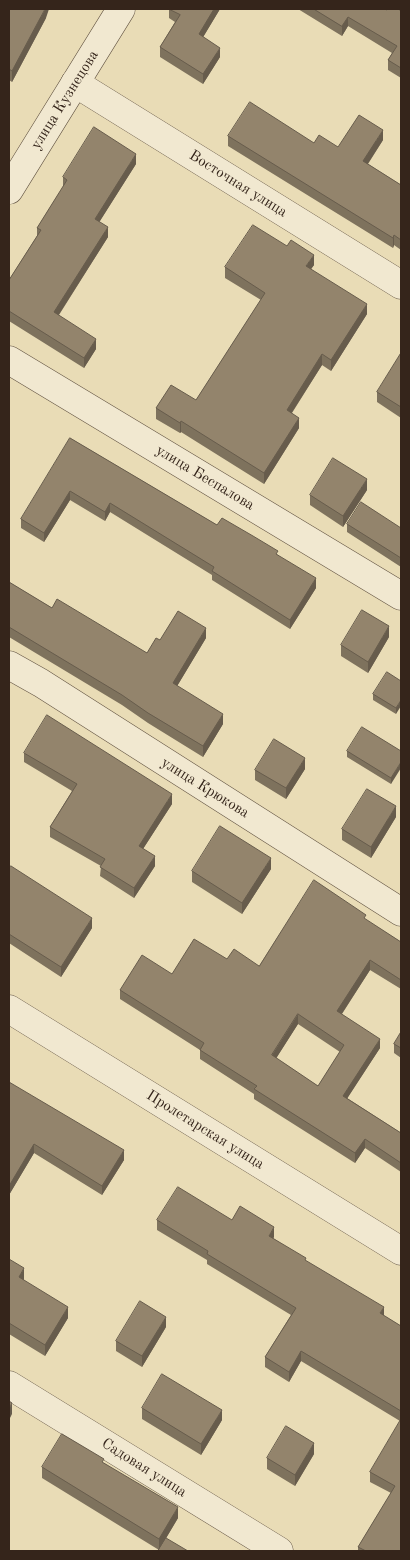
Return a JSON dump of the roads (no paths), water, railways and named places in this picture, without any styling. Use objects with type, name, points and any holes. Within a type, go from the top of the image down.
[{"type":"street","name":"улица Кузнецова","points":[[9,190],[121,9]]},
{"type":"street","name":"Восточная улица","points":[[75,83],[401,285]]},
{"type":"street","name":"улица Беспалова","points":[[9,360],[401,596]]},
{"type":"street","name":"улица Крюкова","points":[[9,664],[401,912]]},
{"type":"street","name":"Пролетарская улица","points":[[9,1009],[401,1250]]},
{"type":"street","name":"Садовая улица","points":[[9,1385],[279,1551]]}]
